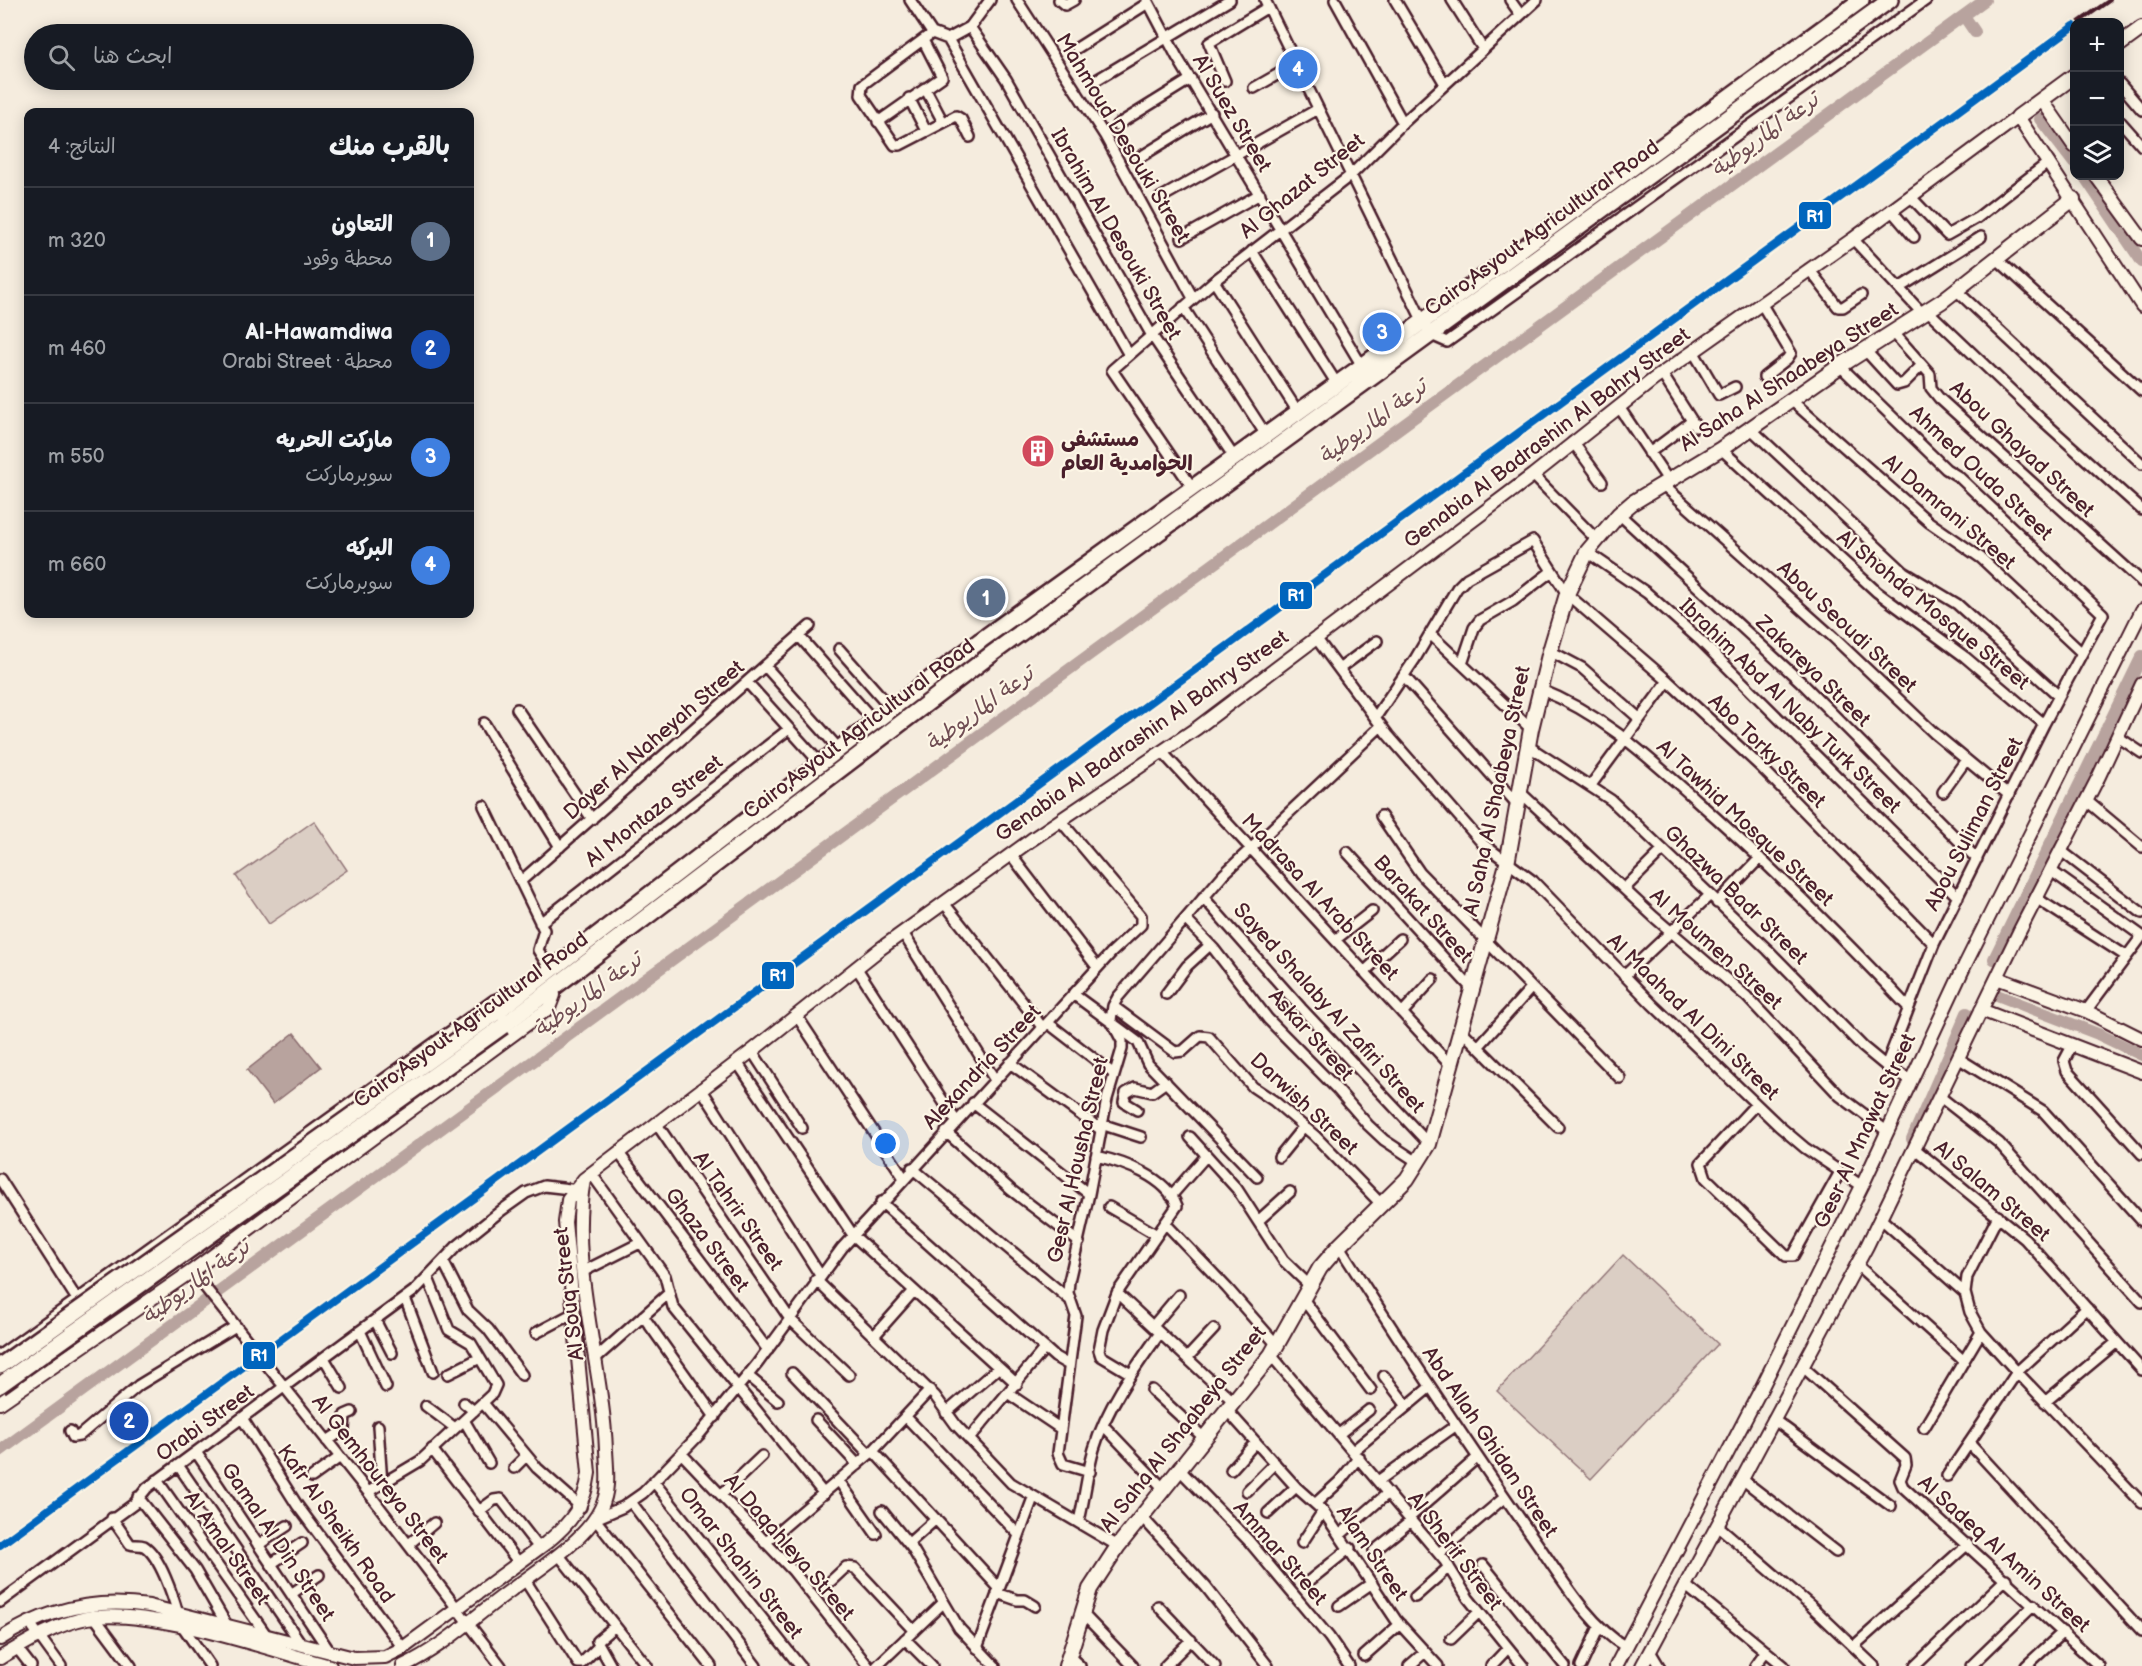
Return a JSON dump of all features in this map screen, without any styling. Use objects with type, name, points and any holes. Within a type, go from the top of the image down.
[{"type":"highway","name":"Cairo,Asyout Agricultural Road","points":[[0,1366],[499,1020],[553,988],[993,653],[1890,0]]},
{"type":"highway","name":"Cairo,Asyout Agricultural Road","points":[[0,1384],[499,1020],[530,987],[891,708],[1362,366],[1853,2]]},
{"type":"main road","points":[[2124,42],[2140,33]]},
{"type":"main road","name":"Genabia Al Badrashin Al Bahry Street","points":[[2018,117],[2070,79]]},
{"type":"main road","name":"Al Saha Al Shaabeya Street","points":[[1072,1663],[1082,1613],[1094,1582],[1118,1546],[1274,1350],[1320,1268],[1339,1246],[1382,1205],[1419,1163],[1429,1144],[1507,864],[1539,689],[1567,594],[1587,552],[1619,514],[1665,482],[1751,429],[1840,366],[1926,313],[2073,198]]},
{"type":"street","points":[[910,0],[932,33],[948,39],[1129,355]]},
{"type":"street","name":"Mahmoud Desouki Street","points":[[1017,0],[1105,136],[1193,298]]},
{"type":"street","points":[[1059,0],[1065,5],[1074,0]]},
{"type":"street","points":[[1093,81],[1230,0]]},
{"type":"street","points":[[1335,0],[1403,123]]},
{"type":"street","points":[[1395,0],[1445,84]]},
{"type":"street","points":[[1452,0],[1483,49]]},
{"type":"street","points":[[1510,0],[1520,14]]},
{"type":"street","name":"Al Ghazat Street","points":[[1192,488],[1112,370],[1193,298],[1351,175],[1403,123],[1537,0]]},
{"type":"street","points":[[1225,81],[1209,43],[1267,4],[1422,320],[1431,335],[1443,341],[1450,341],[1926,0]]},
{"type":"street","points":[[1077,48],[1147,1]]},
{"type":"street","name":"Al Suez Street","points":[[1147,1],[1167,39],[1362,366]]},
{"type":"street","points":[[948,39],[970,27],[986,2]]},
{"type":"street","name":"Ibrahim Al Desouki Street","points":[[970,27],[1006,79],[1151,334],[1234,457]]},
{"type":"street","points":[[932,33],[862,85],[860,90],[878,122],[895,145],[900,145],[942,122],[958,117],[970,137]]},
{"type":"street","points":[[878,122],[909,98],[942,78],[943,74],[923,40]]},
{"type":"street","points":[[1254,88],[1296,64]]},
{"type":"street","points":[[1117,125],[1191,79]]},
{"type":"street","points":[[925,88],[942,122]]},
{"type":"street","points":[[2124,89],[2142,110]]},
{"type":"street","points":[[909,98],[926,131]]},
{"type":"street","points":[[2042,100],[2070,140]]},
{"type":"street","points":[[1160,198],[1318,109]]},
{"type":"street","points":[[1137,159],[1212,113]]},
{"type":"street","points":[[2018,117],[2142,306]]},
{"type":"street","name":"Genabia Al Badrashin Al Bahry Street","points":[[583,1183],[618,1152],[702,1090],[903,933],[1060,820],[1163,753],[1533,475],[1662,374],[1853,239],[2018,117]]},
{"type":"street","points":[[2124,126],[2142,146]]},
{"type":"street","points":[[1911,196],[1947,236],[1977,218],[2049,162]]},
{"type":"street","points":[[2099,180],[2142,239]]},
{"type":"street","points":[[1182,238],[1260,194]]},
{"type":"street","points":[[1891,210],[1914,237]]},
{"type":"street","points":[[1899,288],[1981,237]]},
{"type":"street","points":[[1853,239],[1899,288],[2142,510]]},
{"type":"street","points":[[1252,251],[1337,384]]},
{"type":"street","points":[[1997,259],[2142,391]]},
{"type":"street","points":[[1809,269],[1838,307],[1843,307],[1861,295]]},
{"type":"street","points":[[1214,281],[1298,412]]},
{"type":"street","points":[[1956,291],[2142,464]]},
{"type":"street","points":[[1761,303],[1791,353],[1790,358],[1764,377]]},
{"type":"street","points":[[1183,307],[1266,435]]},
{"type":"street","name":"Abou Ghayad Street","points":[[1893,332],[1931,376],[1931,388],[1940,399],[2142,582]]},
{"type":"street","points":[[1865,350],[1897,385],[1904,383],[1922,365]]},
{"type":"street","points":[[1693,351],[1719,395],[1735,387]]},
{"type":"street","name":"Ahmed Ouda Street","points":[[1840,366],[1946,469],[1959,477],[2098,606]]},
{"type":"street","points":[[1649,453],[1694,424],[1662,374]]},
{"type":"street","name":"Al Damrani Street","points":[[1791,400],[1921,516],[1981,558],[2082,653]]},
{"type":"street","name":"Abou Seoudi Street","points":[[1619,407],[1665,482],[1966,760],[2009,795]]},
{"type":"street","points":[[1751,429],[1905,572],[1957,604],[2060,696]]},
{"type":"street","points":[[1573,442],[1602,482]]},
{"type":"street","name":"Al Shohda Mosque Street","points":[[1721,449],[1877,592],[1965,657],[2044,724]]},
{"type":"street","points":[[1533,475],[1596,539]]},
{"type":"street","name":"Zakareya Street","points":[[1619,514],[1801,682],[1977,859]]},
{"type":"street","points":[[1375,718],[1430,634],[1448,600],[1462,582],[1531,542],[1535,543],[1567,594]]},
{"type":"street","name":"Ibrahim Abd Al Naby Turk Street","points":[[1587,552],[1647,594],[1702,642],[1958,897]]},
{"type":"street","points":[[1462,664],[1474,628],[1480,620],[1513,601],[1552,571]]},
{"type":"street","name":"Abo Torky Street","points":[[1567,594],[1668,681],[1762,768],[1934,944]]},
{"type":"street","name":"Abou Suliman Street","points":[[1886,1066],[1934,944],[2044,724],[2103,614],[2098,606]]},
{"type":"street","name":"Gesr Al Mnawat Street","points":[[1616,1666],[1761,1389],[1888,1132],[1964,967],[2142,610]]},
{"type":"street","name":"Dayer Al Naheyah Street","points":[[521,881],[810,626]]},
{"type":"street","points":[[1430,634],[1531,729]]},
{"type":"street","points":[[799,636],[874,721]]},
{"type":"street","name":"Al Maahad Al Dini Street","points":[[1316,638],[1381,726],[1472,832],[1507,864],[1533,881],[1624,976],[1756,1104],[1805,1148],[1862,1186]]},
{"type":"street","points":[[1339,669],[1377,641]]},
{"type":"street","points":[[839,649],[891,708]]},
{"type":"street","points":[[1550,651],[1582,668],[1640,719]]},
{"type":"street","points":[[765,666],[839,749]]},
{"type":"street","name":"Al Moumen Street","points":[[1404,676],[1519,798],[1747,997],[1840,1096],[1888,1132]]},
{"type":"street","points":[[747,681],[820,763]]},
{"type":"street","points":[[1591,785],[1668,681]]},
{"type":"street","points":[[1642,1666],[1880,1218],[2141,688]]},
{"type":"street","name":"Al Tawhid Mosque Street","points":[[1539,689],[1584,710],[1625,739],[1760,858],[1908,1006]]},
{"type":"street","points":[[518,709],[592,819]]},
{"type":"street","points":[[484,723],[560,847]]},
{"type":"street","name":"Gesr Al Housha Street","points":[[1090,1472],[1060,1462],[1058,1453],[1076,1317],[1069,1299],[1069,1281],[1089,1194],[1101,1126],[1122,1045],[1111,1020],[1113,1006],[1164,941],[1186,920],[1203,897],[1249,849],[1381,726]]},
{"type":"street","name":"Al Montaza Street","points":[[540,922],[789,729]]},
{"type":"street","points":[[2118,737],[2142,753]]},
{"type":"street","name":"Ghazwa Badr Street","points":[[1528,746],[1611,800],[1768,950],[1863,1047],[1886,1066],[1911,1080]]},
{"type":"street","name":"Madrasa Al Arab Street","points":[[1163,753],[1451,1066]]},
{"type":"street","points":[[1942,792],[1966,760]]},
{"type":"street","points":[[2086,801],[2142,847]]},
{"type":"street","points":[[484,806],[540,922],[544,933],[538,950],[551,971]]},
{"type":"street","points":[[1381,816],[1420,873],[1620,1078]]},
{"type":"street","name":"Alexandria Street","points":[[595,1519],[631,1502],[682,1454],[738,1389],[818,1278],[881,1202],[1097,968],[1139,928],[1142,919],[1060,820]]},
{"type":"street","points":[[1624,889],[1663,850]]},
{"type":"street","points":[[2060,850],[2142,913]]},
{"type":"street","name":"Barakat Street","points":[[1347,852],[1473,990]]},
{"type":"street","points":[[1011,855],[1097,968]]},
{"type":"street","points":[[1624,976],[1671,931],[1713,899],[1760,858]]},
{"type":"street","points":[[2050,870],[2142,936],[2086,1011]]},
{"type":"street","name":"Sayed Shalaby Al Zafiri Street","points":[[1203,897],[1301,1008],[1429,1144]]},
{"type":"street","points":[[2036,898],[2126,956]]},
{"type":"street","points":[[944,903],[1046,1025],[1114,1074]]},
{"type":"street","points":[[1335,940],[1372,911]]},
{"type":"street","name":"Askar Street","points":[[1186,920],[1210,945],[1268,1019],[1336,1088],[1368,1125],[1384,1140],[1419,1163]]},
{"type":"street","points":[[903,933],[995,1080]]},
{"type":"street","points":[[1364,972],[1400,939]]},
{"type":"street","points":[[1166,994],[1187,966],[1210,945]]},
{"type":"street","points":[[2134,947],[2142,956]]},
{"type":"street","points":[[856,968],[956,1121]]},
{"type":"street","points":[[1997,978],[2086,1011],[2142,1039]]},
{"type":"street","points":[[1402,1013],[1433,979]]},
{"type":"street","points":[[0,1355],[494,1000],[530,987]]},
{"type":"street","points":[[0,1403],[192,1271],[549,1008],[554,996],[553,988]]},
{"type":"street","points":[[1478,1047],[1531,988]]},
{"type":"street","points":[[1073,994],[1141,1044],[1146,1061],[1257,1177]]},
{"type":"street","name":"Darwish Street","points":[[1113,1006],[1175,1052],[1184,1051],[1200,1036],[1209,1037],[1253,1087],[1304,1126],[1341,1160],[1382,1205]]},
{"type":"street","points":[[1981,1010],[2072,1046],[2107,1056],[2142,1072]]},
{"type":"street","points":[[797,1016],[904,1178]]},
{"type":"street","points":[[1461,1030],[1558,1127]]},
{"type":"street","points":[[2072,1046],[2064,1061],[2065,1068],[2142,1154]]},
{"type":"street","points":[[752,1051],[802,1128]]},
{"type":"street","points":[[1958,1058],[2043,1111],[2142,1221]]},
{"type":"street","points":[[737,1062],[853,1235],[913,1292],[1017,1384]]},
{"type":"street","points":[[1010,1063],[1101,1126],[1141,1137]]},
{"type":"street","points":[[1137,1110],[1124,1102],[1125,1093],[1135,1088],[1152,1092],[1166,1082]]},
{"type":"street","points":[[702,1090],[818,1278],[930,1390],[946,1413],[1005,1478],[1033,1498],[1078,1521],[1118,1546]]},
{"type":"street","points":[[1939,1096],[1999,1143],[2142,1302]]},
{"type":"street","points":[[973,1103],[1089,1194]]},
{"type":"street","points":[[1756,1104],[1701,1163],[1701,1168],[1706,1178],[1786,1256],[1793,1256],[1840,1172]]},
{"type":"street","name":"Al Tahrir Street","points":[[656,1124],[790,1319],[849,1375]]},
{"type":"street","points":[[1279,1157],[1304,1126]]},
{"type":"street","points":[[946,1132],[1011,1190],[1079,1242]]},
{"type":"street","points":[[1190,1137],[1237,1188],[1371,1390]]},
{"type":"street","name":"Al Salam Street","points":[[1914,1148],[2037,1251],[2142,1370]]},
{"type":"street","name":"Ghaza Street","points":[[618,1152],[768,1350]]},
{"type":"street","points":[[1096,1156],[1129,1166],[1158,1184],[1171,1196],[1177,1206],[1117,1293],[1106,1321],[1099,1353],[1105,1360],[1131,1374]]},
{"type":"street","points":[[1171,1196],[1206,1156]]},
{"type":"street","points":[[912,1168],[1069,1299]]},
{"type":"street","points":[[0,1179],[78,1299],[94,1337]]},
{"type":"street","points":[[583,1183],[640,1243],[665,1276],[673,1307],[824,1494]]},
{"type":"street","name":"Orabi Street","points":[[0,1602],[134,1504],[138,1497],[157,1480],[405,1298],[483,1225],[526,1193],[544,1186],[583,1183]]},
{"type":"street","name":"Al Souq Street","points":[[408,1665],[558,1554],[595,1519],[605,1497],[608,1476],[606,1430],[580,1228],[583,1183]]},
{"type":"street","name":"Al Souq Street","points":[[0,1639],[29,1622],[57,1611],[85,1605],[130,1604],[354,1658],[375,1659],[403,1648],[561,1531],[581,1507],[586,1494],[589,1465],[565,1222],[566,1205],[583,1183]]},
{"type":"street","points":[[1258,1221],[1290,1192]]},
{"type":"street","points":[[881,1202],[1045,1348],[1069,1365]]},
{"type":"street","points":[[1109,1207],[1157,1235]]},
{"type":"street","points":[[1998,1216],[1971,1267],[1965,1293],[1970,1312],[1981,1332],[2017,1372],[2142,1503]]},
{"type":"street","points":[[1880,1218],[1965,1293]]},
{"type":"street","name":"Al Sherif Street","points":[[1165,1223],[1227,1287],[1339,1434],[1439,1553],[1479,1612],[1523,1666]]},
{"type":"street","points":[[584,1270],[640,1243]]},
{"type":"street","name":"Abd Allah Ghidan Street","points":[[1339,1246],[1477,1458],[1599,1627],[1626,1647]]},
{"type":"street","points":[[443,1261],[468,1310],[488,1329],[522,1376]]},
{"type":"street","points":[[1856,1264],[1964,1361]]},
{"type":"street","name":"Al Gemhoureya Street","points":[[192,1271],[409,1544],[501,1666]]},
{"type":"street","points":[[368,1492],[407,1470],[483,1403],[496,1385],[466,1338],[449,1330],[428,1278]]},
{"type":"street","points":[[874,1335],[913,1292]]},
{"type":"street","name":"Alam Street","points":[[1117,1293],[1187,1358],[1229,1405],[1256,1442],[1296,1487],[1319,1507],[1341,1534],[1400,1624],[1438,1666]]},
{"type":"street","points":[[596,1358],[668,1294]]},
{"type":"street","points":[[1078,1521],[1094,1448],[1103,1425],[1156,1329],[1179,1295]]},
{"type":"street","points":[[405,1298],[433,1372]]},
{"type":"street","points":[[1947,1476],[2017,1372],[2087,1308]]},
{"type":"street","points":[[536,1333],[574,1313]]},
{"type":"street","points":[[643,1316],[715,1417]]},
{"type":"street","points":[[375,1320],[392,1353]]},
{"type":"street","points":[[70,1431],[73,1437],[79,1436],[139,1385],[236,1326]]},
{"type":"street","points":[[1187,1358],[1214,1329]]},
{"type":"street","points":[[360,1331],[386,1387]]},
{"type":"street","points":[[1924,1428],[1981,1332]]},
{"type":"street","points":[[2045,1402],[2117,1342]]},
{"type":"street","points":[[969,1439],[1009,1394],[1045,1348]]},
{"type":"street","points":[[324,1358],[342,1388]]},
{"type":"street","points":[[448,1374],[478,1359]]},
{"type":"street","name":"Al Sadeq Al Amin Street","points":[[1802,1366],[1905,1458],[1906,1466],[1900,1480],[1903,1487],[1968,1544],[2098,1666]]},
{"type":"street","points":[[946,1413],[998,1368]]},
{"type":"street","points":[[792,1373],[936,1519],[998,1591],[1017,1600],[1025,1600],[1035,1606]]},
{"type":"street","points":[[748,1376],[778,1401]]},
{"type":"street","points":[[1384,1376],[1407,1406]]},
{"type":"street","points":[[1302,1543],[1319,1507],[1339,1482],[1356,1454],[1430,1387]]},
{"type":"street","points":[[765,1543],[871,1453],[930,1390]]},
{"type":"street","points":[[1152,1390],[1203,1437]]},
{"type":"street","points":[[1009,1394],[1061,1429]]},
{"type":"street","points":[[464,1403],[474,1411]]},
{"type":"street","points":[[483,1403],[526,1456],[581,1507]]},
{"type":"street","points":[[426,1406],[456,1428]]},
{"type":"street","points":[[1339,1434],[1369,1410]]},
{"type":"street","points":[[327,1441],[344,1430],[345,1416],[352,1412]]},
{"type":"street","points":[[906,1417],[1019,1535]]},
{"type":"street","name":"Kafr Al Sheikh Road","points":[[242,1418],[297,1505],[403,1648]]},
{"type":"street","points":[[1773,1419],[1891,1506]]},
{"type":"street","points":[[464,1420],[489,1463]]},
{"type":"street","points":[[816,1420],[858,1465]]},
{"type":"street","points":[[1103,1425],[1163,1488]]},
{"type":"street","points":[[378,1426],[382,1484]]},
{"type":"street","points":[[1378,1481],[1455,1426]]},
{"type":"street","points":[[1231,1470],[1256,1442]]},
{"type":"street","points":[[1969,1443],[2142,1631]]},
{"type":"street","points":[[432,1449],[519,1563]]},
{"type":"street","name":"Gamal Al Din Street","points":[[196,1452],[330,1652]]},
{"type":"street","name":"Al Daqahleya Street","points":[[682,1454],[803,1583],[868,1666]]},
{"type":"street","points":[[514,1468],[526,1456]]},
{"type":"street","points":[[721,1495],[762,1456]]},
{"type":"street","points":[[312,1477],[340,1457]]},
{"type":"street","points":[[1374,1551],[1477,1458]]},
{"type":"street","points":[[1247,1491],[1275,1463]]},
{"type":"street","points":[[178,1465],[302,1645]]},
{"type":"street","name":"Ammar Street","points":[[1178,1468],[1248,1540],[1329,1637],[1348,1666]]},
{"type":"street","points":[[1742,1479],[1836,1552]]},
{"type":"street","name":"Al Amal Street","points":[[157,1480],[267,1636]]},
{"type":"street","points":[[839,1481],[876,1534]]},
{"type":"street","name":"Omar Shahin Street","points":[[654,1482],[800,1666]]},
{"type":"street","points":[[1268,1513],[1296,1487]]},
{"type":"street","points":[[1341,1534],[1388,1493]]},
{"type":"street","points":[[138,1497],[195,1570],[228,1627]]},
{"type":"street","points":[[1439,1553],[1505,1497]]},
{"type":"street","points":[[977,1647],[1033,1498]]},
{"type":"street","points":[[479,1511],[494,1500],[501,1499],[539,1548]]},
{"type":"street","points":[[631,1502],[695,1582],[756,1666]]},
{"type":"street","points":[[882,1511],[909,1543],[963,1633],[995,1666]]},
{"type":"street","points":[[1141,1516],[1210,1592],[1235,1627],[1268,1666]]},
{"type":"street","points":[[112,1518],[130,1544],[145,1547],[158,1564],[178,1614]]},
{"type":"street","points":[[595,1519],[711,1666]]},
{"type":"street","points":[[909,1543],[936,1519]]},
{"type":"street","points":[[409,1544],[434,1523]]},
{"type":"street","points":[[1717,1525],[1874,1666]]},
{"type":"street","points":[[258,1545],[287,1526]]},
{"type":"street","points":[[271,1564],[302,1544]]},
{"type":"street","points":[[1854,1646],[1968,1544]]},
{"type":"street","points":[[1309,1581],[1350,1548]]},
{"type":"street","points":[[558,1554],[647,1666]]},
{"type":"street","points":[[1483,1565],[1564,1666]]},
{"type":"street","points":[[1415,1597],[1449,1567]]},
{"type":"street","points":[[831,1581],[846,1568],[855,1568],[914,1631]]},
{"type":"street","points":[[291,1594],[320,1575]]},
{"type":"street","points":[[1916,1666],[2006,1579]]},
{"type":"street","points":[[525,1580],[578,1662],[582,1664],[599,1647]]},
{"type":"street","points":[[1339,1606],[1372,1583]]},
{"type":"street","points":[[1685,1585],[1784,1666]]},
{"type":"street","points":[[877,1666],[943,1603]]},
{"type":"street","points":[[85,1605],[131,1666]]},
{"type":"street","points":[[1971,1666],[2034,1605]]},
{"type":"street","points":[[1158,1606],[1215,1666]]},
{"type":"street","points":[[1451,1639],[1479,1612]]},
{"type":"street","points":[[1082,1613],[1133,1666]]},
{"type":"street","points":[[0,1658],[68,1624],[95,1617],[133,1618],[183,1627],[307,1663],[330,1666]]},
{"type":"street","points":[[29,1622],[61,1666]]},
{"type":"street","points":[[1364,1656],[1400,1624]]},
{"type":"street","points":[[611,1666],[599,1647],[598,1640],[615,1626]]},
{"type":"street","points":[[183,1627],[210,1666]]},
{"type":"street","points":[[1581,1666],[1599,1627]]},
{"type":"street","points":[[2026,1666],[2063,1632]]},
{"type":"street","points":[[906,1639],[932,1666]]},
{"type":"street","points":[[1165,1666],[1191,1640]]},
{"type":"street","points":[[17,1648],[31,1666]]},
{"type":"street","points":[[1491,1666],[1508,1648]]},
{"type":"street","points":[[1650,1651],[1659,1666]]},
{"type":"street","points":[[1755,1666],[1766,1651]]},
{"type":"street","points":[[1409,1666],[1425,1652]]},
{"type":"shaded area","points":[[314,821],[347,870],[269,924],[236,876]]},
{"type":"shaded area","points":[[294,1033],[321,1067],[273,1104],[247,1070]]},
{"type":"shaded area","points":[[1623,1255],[1718,1344],[1591,1479],[1497,1391]]},
{"type":"waterway","name":"ترعة الماريوطية","points":[[0,1451],[1985,0]]},
{"type":"waterway","points":[[1964,16],[1975,32]]},
{"type":"waterway","points":[[2040,119],[2070,158]]},
{"type":"waterway","points":[[2087,180],[2142,262]]},
{"type":"waterway","points":[[1994,959],[2142,656]]},
{"type":"waterway","points":[[1997,995],[2098,1034],[2142,1055]]},
{"type":"waterway","points":[[1912,1139],[1967,1013]]},
{"type":"railway","points":[[2085,18],[2110,0]]},
{"type":"railway","points":[[0,1545],[2070,29]]},
{"type":"transit line","name":"R1","points":[[0,1545],[2070,29]]},
{"type":"place","name":"البركه","points":[[1298,69]]},
{"type":"place","name":"ماركت الحريه","points":[[1382,332]]},
{"type":"place","name":"مستشفى الحوامدية العام","points":[[1038,451]]},
{"type":"place","name":"التعاون","points":[[986,598]]},
{"type":"place","name":"Al-Hawamdiwa","points":[[129,1421]]}]
